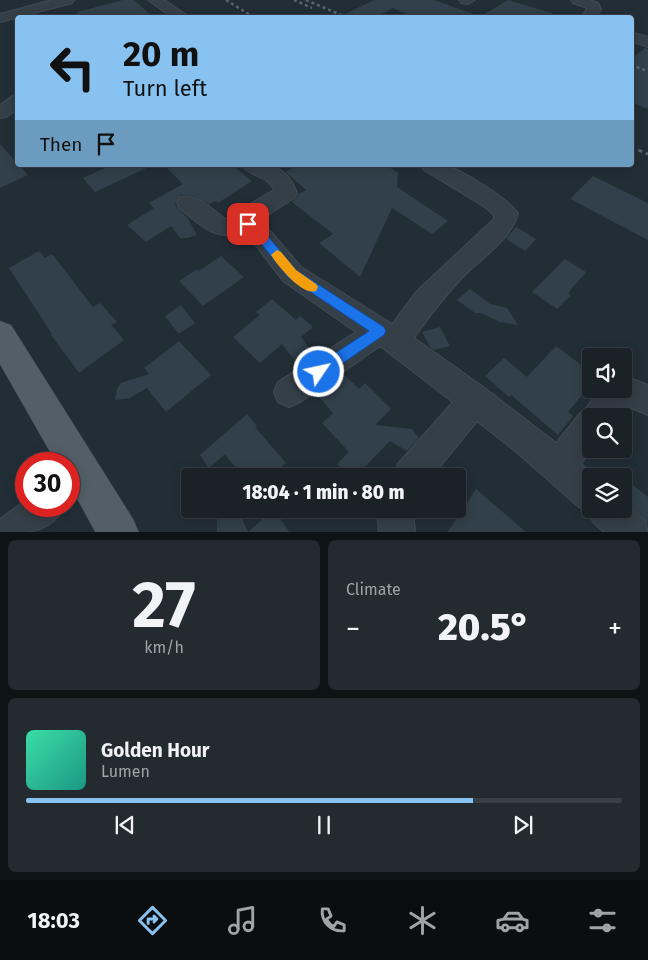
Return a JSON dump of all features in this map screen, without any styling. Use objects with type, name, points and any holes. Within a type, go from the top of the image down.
[{"type":"main road","points":[[3,346],[60,452]]},
{"type":"main road","points":[[80,486],[119,532]]},
{"type":"street","points":[[0,18],[67,0]]},
{"type":"street","points":[[155,0],[179,15]]},
{"type":"street","points":[[578,0],[593,6],[594,9],[590,15]]},
{"type":"street","points":[[634,37],[648,42]]},
{"type":"street","points":[[0,113],[15,102]]},
{"type":"street","points":[[188,202],[220,227],[227,228],[286,193],[284,185],[271,172],[257,167]]},
{"type":"street","points":[[289,392],[388,336],[456,268],[503,225],[507,214],[493,202],[434,167]]},
{"type":"street","points":[[242,220],[263,238],[292,274],[388,336],[475,400],[559,466],[582,487]]},
{"type":"street","points":[[604,408],[612,398],[624,391],[648,400]]},
{"type":"street","points":[[417,468],[475,400]]},
{"type":"street","points":[[559,466],[582,436]]},
{"type":"street","points":[[12,532],[32,517]]},
{"type":"street","points":[[396,518],[397,532]]},
{"type":"street","points":[[616,518],[632,532]]},
{"type":"building","points":[[123,0],[134,0],[151,15],[78,15],[77,12]]},
{"type":"building","points":[[374,0],[434,0],[476,15],[409,15],[393,8],[380,15],[343,15]]},
{"type":"building","points":[[508,0],[555,14],[555,15],[483,15]]},
{"type":"building","points":[[645,48],[648,49],[648,109],[634,103],[634,57]]},
{"type":"building","points":[[0,144],[15,161],[15,167],[21,167],[28,175],[0,188]]},
{"type":"building","points":[[107,167],[149,167],[95,192],[83,178]]},
{"type":"building","points":[[166,167],[234,167],[252,181],[218,203],[216,201],[209,204],[193,196],[180,195],[175,204],[187,217],[197,235],[180,238],[171,226],[146,242],[127,225],[154,208],[149,203],[183,184]]},
{"type":"building","points":[[294,167],[389,167],[398,173],[397,187],[448,221],[432,234],[392,208],[360,277],[319,243],[333,234],[292,202],[299,194],[306,190],[286,172]]},
{"type":"building","points":[[593,176],[648,203],[648,240],[570,199]]},
{"type":"building","points":[[516,227],[536,239],[525,251],[506,239]]},
{"type":"building","points":[[39,251],[45,258],[52,254],[93,307],[100,303],[117,322],[111,325],[124,340],[79,373],[51,335],[9,268]]},
{"type":"building","points":[[221,256],[244,277],[203,306],[179,281],[197,269],[199,271]]},
{"type":"building","points":[[565,259],[586,272],[568,293],[571,295],[557,309],[532,292]]},
{"type":"building","points":[[470,289],[490,304],[507,308],[518,325],[500,322],[481,313],[475,313],[457,300]]},
{"type":"building","points":[[272,299],[296,320],[300,316],[313,327],[301,337],[315,356],[299,366],[282,344],[260,363],[233,337],[260,315],[256,312]]},
{"type":"building","points":[[181,305],[195,323],[179,334],[165,316]]},
{"type":"building","points":[[440,327],[450,346],[434,350],[430,347],[422,332]]},
{"type":"building","points":[[179,341],[211,375],[166,412],[147,388],[130,398],[115,400],[117,389],[121,383],[149,374],[144,368]]},
{"type":"building","points":[[556,346],[582,365],[582,395],[568,412],[573,416],[558,435],[511,395],[509,397],[485,376],[504,358],[527,377]]},
{"type":"building","points":[[345,375],[359,389],[365,383],[391,409],[375,425],[412,429],[419,438],[407,451],[390,441],[364,468],[341,468],[337,464],[349,452],[322,423],[333,413],[318,396]]},
{"type":"building","points":[[247,414],[257,426],[255,427],[286,463],[281,468],[236,468],[225,454],[209,468],[200,455]]},
{"type":"building","points":[[632,484],[648,497],[648,525],[646,519],[632,506]]},
{"type":"building","points":[[476,489],[526,532],[448,532],[457,518],[466,518],[466,504]]},
{"type":"building","points":[[218,518],[242,518],[248,532],[217,532]]},
{"type":"building","points":[[264,518],[280,518],[289,532],[248,532]]},
{"type":"railway","points":[[226,0],[250,15]]},
{"type":"railway","points":[[294,0],[312,8]]},
{"type":"railway","points":[[306,0],[341,15]]},
{"type":"railway","points":[[634,66],[648,71]]},
{"type":"railway","points":[[634,148],[648,154]]},
{"type":"slow traffic","points":[[277,255],[292,274],[312,287]]},
{"type":"route","points":[[248,224],[263,238],[292,274],[357,318],[380,331],[319,372]]}]
